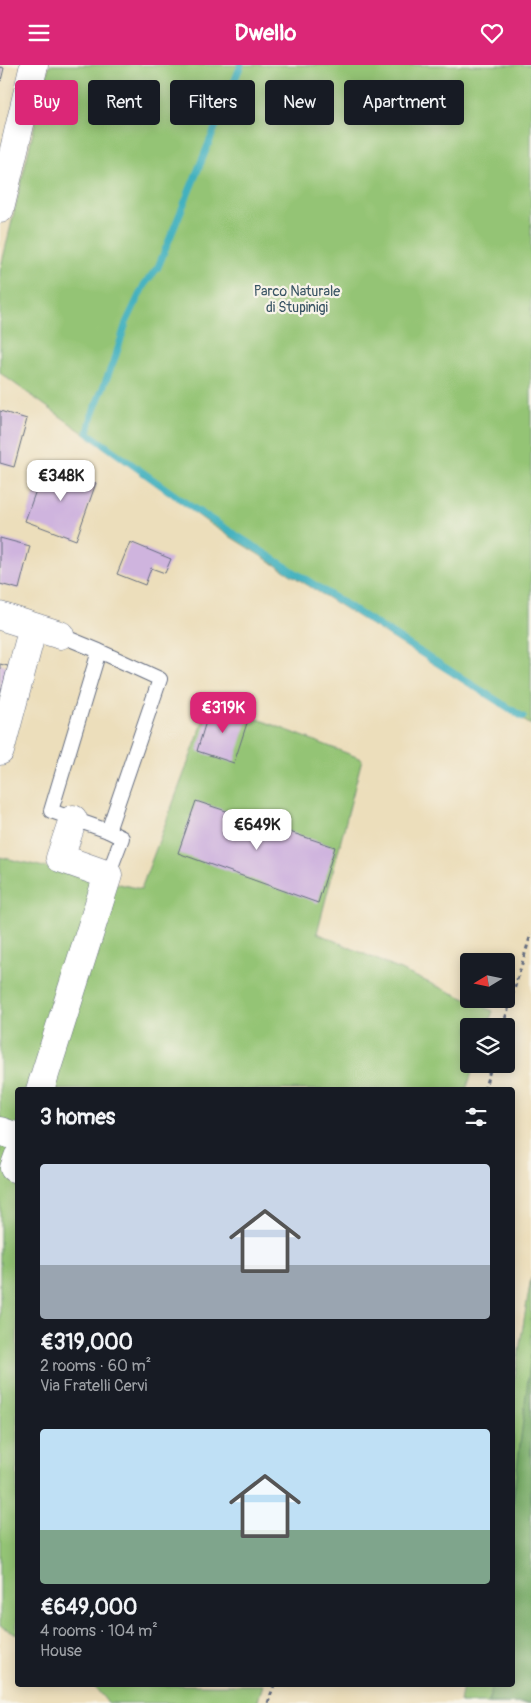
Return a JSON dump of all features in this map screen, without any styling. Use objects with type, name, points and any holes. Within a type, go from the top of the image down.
[{"type":"street","points":[[0,209],[34,65]]},
{"type":"street","points":[[0,616],[60,635]]},
{"type":"street","points":[[0,751],[33,627]]},
{"type":"street","points":[[41,1087],[108,875],[60,858],[72,819]]},
{"type":"street","points":[[0,1131],[15,1136]]},
{"type":"lane","points":[[60,635],[160,679],[108,831]]},
{"type":"lane","points":[[99,651],[51,811],[108,831],[122,838],[108,875]]},
{"type":"path","points":[[505,1018],[531,934]]},
{"type":"path","points":[[485,1087],[489,1073]]},
{"type":"path","points":[[268,1703],[273,1687]]},
{"type":"green space","name":"Parco Naturale di Stupinigi","points":[[49,65],[531,65],[531,725],[210,524],[0,373],[0,271],[35,125],[78,125],[78,80],[45,80]]},
{"type":"green space","points":[[211,701],[362,759],[317,933],[460,996],[460,1008],[486,1008],[493,1011],[491,1018],[460,1018],[460,1073],[472,1073],[467,1087],[15,1087],[15,1633],[0,1626],[0,857],[141,889]]},
{"type":"green space","points":[[531,1278],[531,1703],[460,1703],[463,1687],[515,1687],[515,1374]]},
{"type":"green space","points":[[531,1355],[531,1703],[489,1703],[491,1687],[515,1687],[515,1485]]},
{"type":"green space","points":[[95,1687],[262,1687],[257,1703],[108,1703]]},
{"type":"building","points":[[0,67],[4,68],[1,81],[0,81]]},
{"type":"building","points":[[0,411],[27,419],[14,467],[0,463]]},
{"type":"building","points":[[45,465],[96,483],[76,540],[25,521]]},
{"type":"building","points":[[0,538],[30,546],[19,589],[0,584]]},
{"type":"building","points":[[130,542],[171,559],[165,573],[151,568],[145,585],[117,574]]},
{"type":"building","points":[[0,664],[8,666],[1,693],[0,693]]},
{"type":"building","points":[[211,705],[249,717],[234,763],[197,751]]},
{"type":"building","points":[[196,801],[335,847],[318,903],[178,853]]},
{"type":"waterway","points":[[241,65],[158,267],[144,285],[126,323],[116,355],[92,415],[88,433],[193,508],[523,717]]}]
